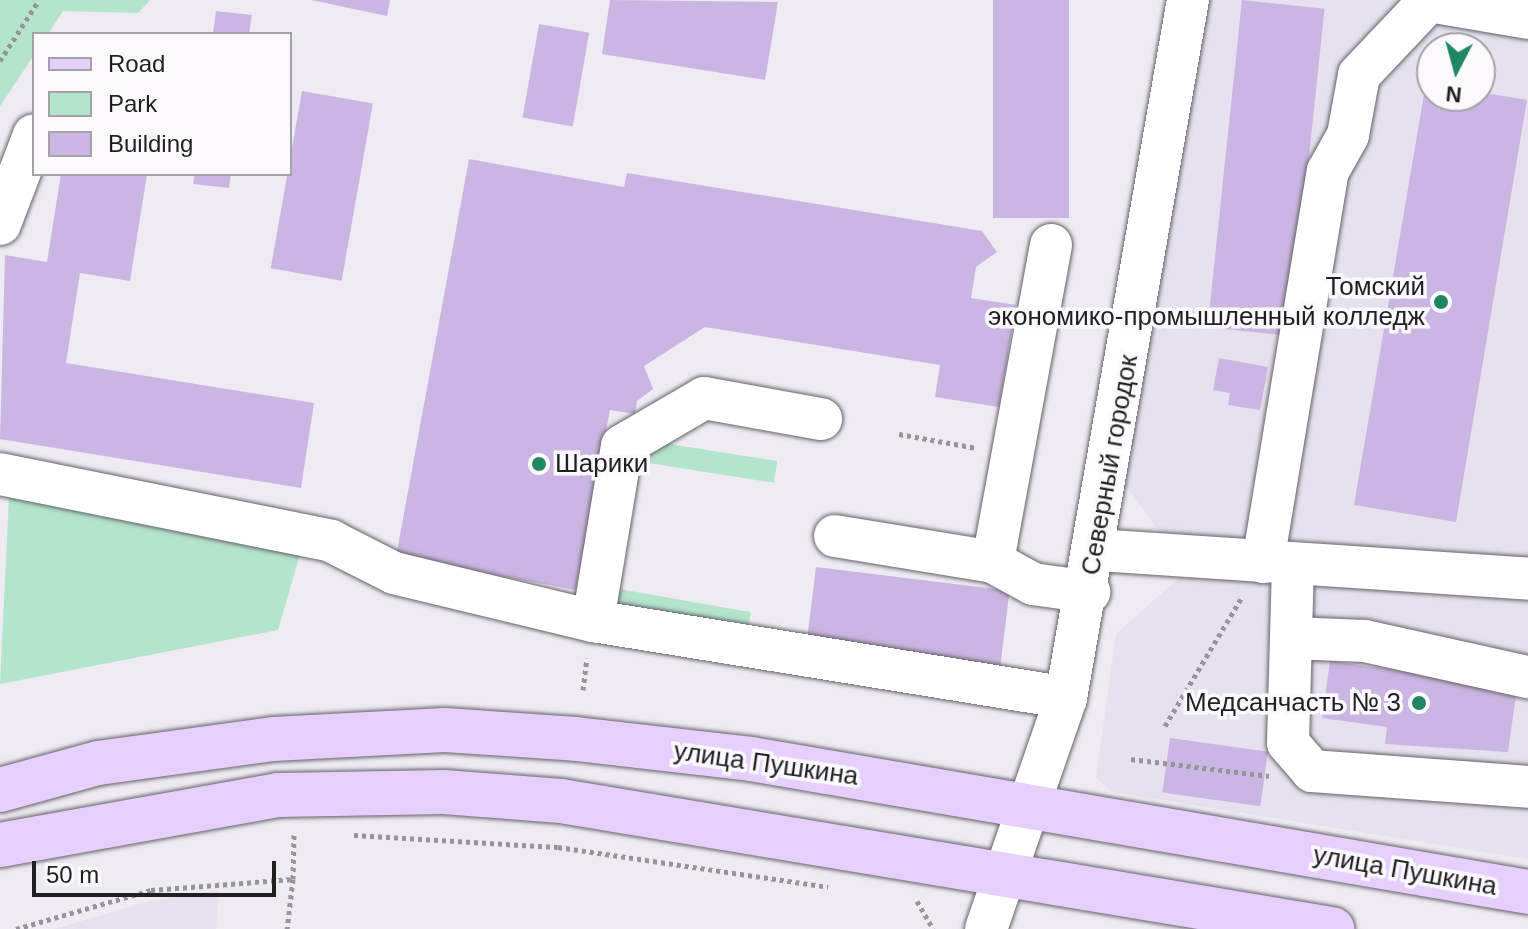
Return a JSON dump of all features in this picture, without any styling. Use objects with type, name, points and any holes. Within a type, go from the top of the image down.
[{"type":"main road","name":"улица Пушкина","points":[[0,790],[98,763],[244,743],[445,730],[751,759],[1528,892]]},
{"type":"main road","points":[[0,845],[278,795],[444,792],[561,801],[1332,929]]},
{"type":"street","name":"Северный городок","points":[[986,929],[1066,698],[1097,550],[1188,0]]},
{"type":"street","points":[[1528,18],[1429,1],[1359,75],[1348,135],[1328,171],[1278,563],[1291,638],[1288,743],[1312,771],[1528,787]]},
{"type":"street","points":[[0,224],[32,140]]},
{"type":"street","points":[[993,562],[1051,245]]},
{"type":"street","points":[[593,621],[622,446],[704,398],[821,419]]},
{"type":"street","points":[[0,474],[331,541],[394,573],[593,621],[1066,698]]},
{"type":"street","points":[[835,536],[993,562],[1033,584],[1089,592]]},
{"type":"street","points":[[1097,550],[1528,579]]},
{"type":"street","points":[[1291,638],[1365,641],[1528,677]]},
{"type":"path","points":[[0,61],[39,0]]},
{"type":"path","points":[[899,434],[1013,455]]},
{"type":"path","points":[[1165,726],[1278,563]]},
{"type":"path","points":[[1131,759],[1267,776]]},
{"type":"path","points":[[287,929],[294,834]]},
{"type":"path","points":[[279,836],[309,834]]},
{"type":"path","points":[[340,835],[558,847],[843,889]]},
{"type":"path","points":[[16,929],[151,890],[293,879]]},
{"type":"path","points":[[906,899],[922,901],[933,929]]},
{"type":"shaded area","points":[[1204,0],[1528,0],[1528,859],[1112,792],[1096,778],[1116,634],[1188,570],[1122,481]]},
{"type":"shaded area","points":[[219,890],[216,929],[54,929],[150,901]]},
{"type":"green space","points":[[0,0],[150,0],[138,13],[63,11],[49,32],[32,32],[32,58],[0,106]]},
{"type":"green space","points":[[644,440],[777,461],[774,483],[641,462]]},
{"type":"green space","points":[[22,493],[301,551],[278,630],[0,684],[9,498]]},
{"type":"green space","points":[[619,589],[751,612],[747,634],[615,611]]},
{"type":"building","points":[[311,0],[390,0],[387,16]]},
{"type":"building","points":[[610,0],[778,2],[765,80],[602,54]]},
{"type":"building","points":[[993,0],[1069,0],[1069,218],[993,218]]},
{"type":"building","points":[[1242,0],[1325,9],[1290,336],[1208,327]]},
{"type":"building","points":[[216,11],[252,15],[249,32],[213,32]]},
{"type":"building","points":[[539,24],[589,33],[573,126],[523,118]]},
{"type":"building","points":[[302,91],[373,104],[342,281],[271,268],[287,176],[292,176],[292,148]]},
{"type":"building","name":"Томский экономико-промышленный колледж","points":[[1496,95],[1527,100],[1456,522],[1354,505],[1421,112],[1496,112]]},
{"type":"building","name":"Шарики","points":[[469,159],[624,187],[627,173],[982,231],[997,252],[976,267],[971,298],[1016,305],[999,407],[935,397],[940,365],[705,327],[644,366],[653,389],[637,401],[635,414],[610,410],[576,590],[396,557]]},
{"type":"building","points":[[61,176],[147,176],[130,281],[80,273],[66,363],[314,403],[301,488],[0,439],[5,255],[47,262]]},
{"type":"building","points":[[195,176],[231,176],[229,188],[193,184]]},
{"type":"building","points":[[1219,358],[1268,367],[1260,410],[1228,405],[1230,393],[1213,390]]},
{"type":"building","points":[[816,567],[1010,591],[1000,667],[807,643]]},
{"type":"building","name":"Медсанчасть № 3","points":[[1330,661],[1517,687],[1508,752],[1385,744],[1387,727],[1322,718]]},
{"type":"building","points":[[1170,738],[1268,752],[1260,806],[1162,792]]},
{"type":"place","name":"Томский экономико-промышленный колледж","points":[[1441,302]]},
{"type":"place","name":"Шарики","points":[[539,464]]},
{"type":"place","name":"Медсанчасть № 3","points":[[1419,703]]}]
